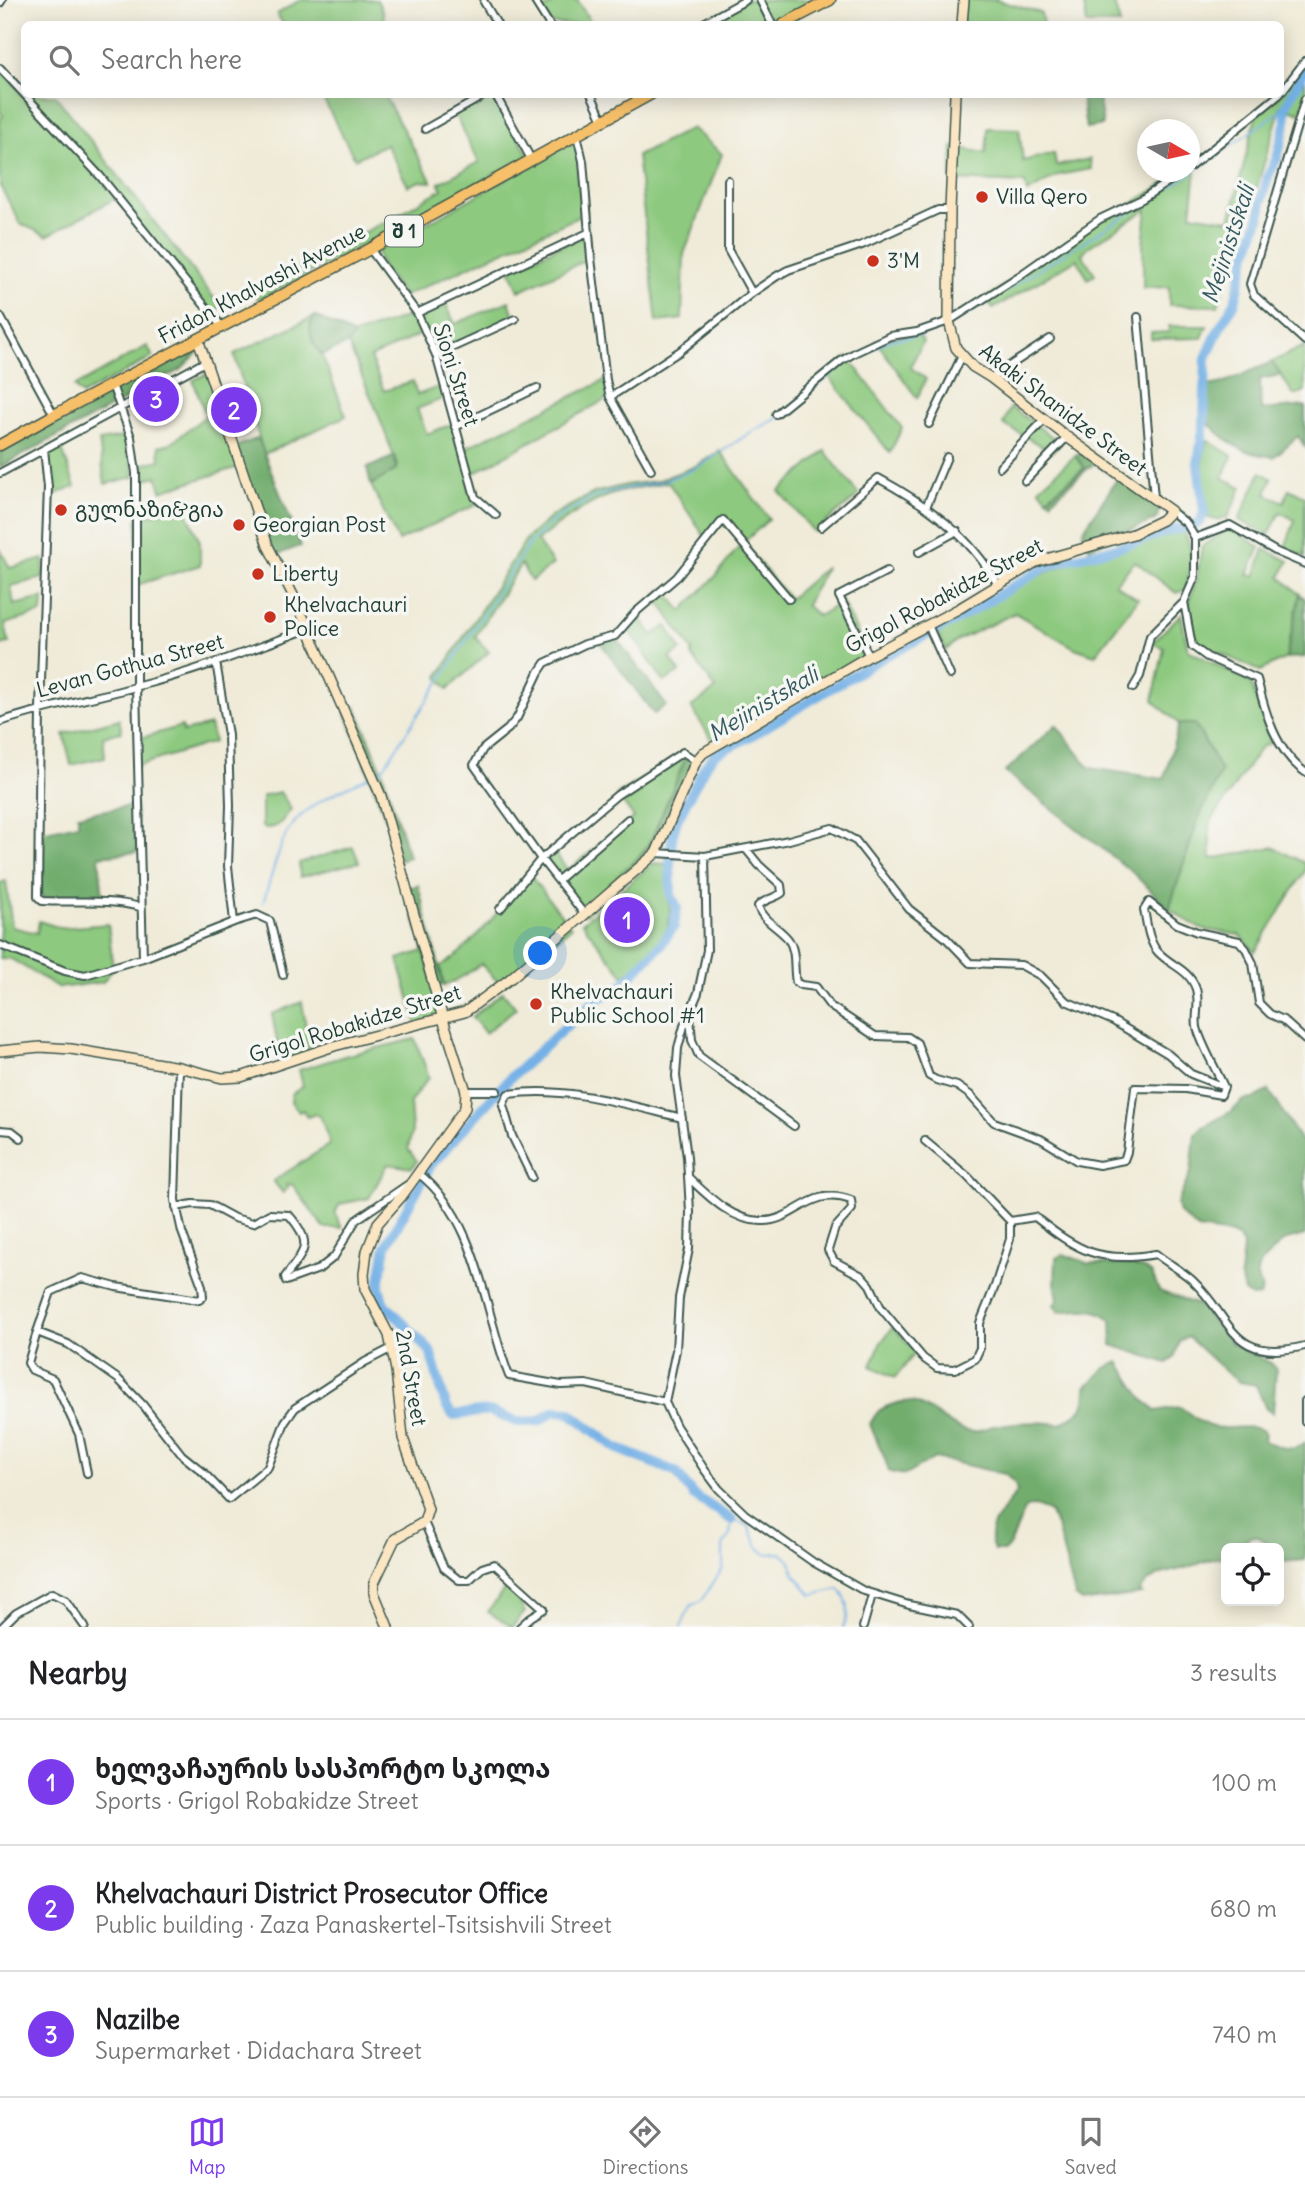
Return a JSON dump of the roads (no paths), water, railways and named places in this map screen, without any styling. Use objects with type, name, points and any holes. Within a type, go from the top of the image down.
[{"type":"main road","points":[[790,21],[830,0]]},
{"type":"main road","name":"Fridon Khalvashi Avenue","points":[[0,445],[370,249],[644,98]]},
{"type":"street","points":[[534,0],[547,21]]},
{"type":"street","points":[[708,21],[746,0]]},
{"type":"street","points":[[760,0],[770,21]]},
{"type":"street","points":[[961,21],[964,0]]},
{"type":"street","points":[[484,2],[495,21]]},
{"type":"street","points":[[1284,89],[1305,61]]},
{"type":"street","points":[[0,68],[21,91]]},
{"type":"street","points":[[28,98],[100,176],[222,327]]},
{"type":"street","points":[[425,129],[480,98]]},
{"type":"street","points":[[497,98],[531,159]]},
{"type":"street","points":[[593,98],[603,120]]},
{"type":"street","name":"Akaki Shanidze Street","points":[[955,98],[948,321],[956,348],[973,367],[1171,511],[1187,524],[1195,537]]},
{"type":"street","points":[[1200,158],[1276,98]]},
{"type":"street","points":[[1305,99],[1250,284],[1254,295],[1305,341]]},
{"type":"street","points":[[577,135],[583,161],[596,308],[610,397],[651,470]]},
{"type":"street","points":[[728,180],[728,250],[752,293]]},
{"type":"street","points":[[776,414],[841,361],[876,341],[917,332],[948,321],[1019,276],[1100,219],[1142,199],[1168,182]]},
{"type":"street","points":[[610,397],[680,352],[752,293],[788,270],[862,244],[938,210],[950,210]]},
{"type":"street","points":[[417,313],[589,233]]},
{"type":"street","name":"Sioni Street","points":[[370,249],[417,313],[436,355],[475,496],[496,515]]},
{"type":"street","points":[[0,316],[3,327],[54,415]]},
{"type":"street","points":[[1138,317],[1154,500]]},
{"type":"street","points":[[436,355],[515,319]]},
{"type":"street","points":[[198,339],[268,546],[375,781],[466,1091],[497,1091]]},
{"type":"street","points":[[991,378],[1049,339]]},
{"type":"street","points":[[929,424],[962,356]]},
{"type":"street","points":[[0,473],[205,362]]},
{"type":"street","points":[[112,385],[131,437],[136,473],[136,687],[143,958]]},
{"type":"street","points":[[455,427],[537,388]]},
{"type":"street","points":[[1000,467],[1044,420]]},
{"type":"street","points":[[1025,481],[1067,437]]},
{"type":"street","points":[[44,449],[48,487],[40,708],[39,900],[80,903],[115,901],[140,907]]},
{"type":"street","points":[[926,507],[947,457]]},
{"type":"street","points":[[821,527],[878,478],[926,507],[957,531],[987,564],[998,585]]},
{"type":"street","name":"Grigol Robakidze Street","points":[[0,1051],[40,1047],[71,1049],[179,1067],[222,1078],[241,1077],[334,1046],[466,1012],[660,853],[696,761],[703,753],[869,656],[929,626],[1036,562],[1133,534],[1162,520],[1171,511]]},
{"type":"street","points":[[585,915],[474,765],[483,749],[517,718],[545,663],[585,644],[615,636],[636,612],[677,577],[723,520],[789,599]]},
{"type":"street","points":[[1132,688],[1140,676],[1150,636],[1184,602],[1195,577],[1195,537],[1230,525],[1277,552],[1305,564]]},
{"type":"street","points":[[919,552],[957,531]]},
{"type":"street","points":[[869,656],[839,596],[887,571]]},
{"type":"street","points":[[1184,602],[1192,646],[1207,657],[1257,679],[1264,710],[1278,739],[1290,759],[1305,772]]},
{"type":"street","points":[[929,626],[950,675]]},
{"type":"street","name":"Levan Gothua Street","points":[[0,722],[40,708],[136,687],[308,629]]},
{"type":"street","points":[[216,662],[228,734],[229,866],[234,922]]},
{"type":"street","points":[[500,909],[541,859],[617,795],[683,752],[696,761]]},
{"type":"street","points":[[558,880],[628,819]]},
{"type":"street","points":[[660,853],[705,856],[832,828],[856,841],[909,909],[946,938],[970,963],[1021,965],[1041,976],[1066,1001],[1113,1021],[1168,1054],[1191,1074],[1224,1087]]},
{"type":"street","points":[[746,849],[781,885],[782,893],[765,899],[758,906],[760,913],[788,939],[794,952],[796,982],[816,987],[830,1006],[875,1036],[908,1037],[917,1043],[929,1076],[957,1086],[970,1095],[994,1122],[1041,1139],[1077,1161],[1099,1165],[1124,1160],[1135,1088],[1186,1089],[1221,1095],[1224,1087],[1196,1025],[1196,990],[1187,972],[1157,951],[1151,940],[1144,910],[1149,902],[1177,924],[1197,932],[1239,941],[1253,962],[1259,1003],[1269,1014],[1283,1020],[1305,1040]]},
{"type":"street","points":[[705,856],[707,950],[698,993],[678,1048],[676,1076],[688,1177],[689,1249],[679,1298],[676,1350],[665,1402],[676,1426],[704,1469],[719,1489],[745,1514],[813,1562],[872,1595],[957,1615],[969,1627]]},
{"type":"street","points":[[0,945],[65,971],[85,975],[143,958],[257,915],[270,921],[283,975]]},
{"type":"street","points":[[690,1015],[692,1040],[699,1056],[794,1126]]},
{"type":"street","points":[[87,1473],[79,1434],[53,1379],[32,1370],[28,1363],[51,1292],[82,1278],[116,1287],[199,1300],[203,1297],[202,1286],[181,1232],[176,1207],[179,1067]]},
{"type":"street","name":"2nd Street","points":[[424,1522],[428,1508],[403,1438],[392,1348],[383,1322],[365,1289],[364,1274],[373,1232],[420,1174],[465,1108],[466,1091]]},
{"type":"street","points":[[532,1177],[512,1136],[503,1105],[508,1094],[531,1091],[587,1095],[682,1118]]},
{"type":"street","points":[[0,1130],[12,1131],[21,1138]]},
{"type":"street","points":[[688,1177],[715,1203],[745,1218],[764,1222],[829,1195],[851,1200],[852,1209],[835,1228],[828,1250],[834,1261],[862,1276],[870,1284],[881,1308],[923,1358],[937,1368],[955,1368],[975,1359],[980,1348],[979,1323],[995,1286],[1010,1239],[1010,1221],[967,1176],[925,1141]]},
{"type":"street","points":[[420,1174],[452,1208],[469,1244],[509,1376],[561,1385],[586,1384],[665,1402]]},
{"type":"street","points":[[176,1207],[211,1205],[234,1218],[253,1223],[269,1214],[289,1215],[299,1226],[306,1242],[304,1251],[285,1277],[286,1281],[319,1269],[334,1257],[356,1220],[412,1182]]},
{"type":"street","points":[[1010,1221],[1035,1217],[1072,1244],[1113,1258],[1127,1259],[1156,1254],[1192,1280],[1224,1323],[1245,1343],[1263,1349],[1305,1346]]},
{"type":"street","points":[[37,1332],[68,1344],[118,1379],[143,1405],[182,1455],[229,1499],[268,1467],[285,1422],[295,1408],[365,1362],[392,1348]]},
{"type":"street","points":[[1305,1401],[1305,1422]]},
{"type":"street","points":[[388,1627],[374,1593],[374,1583],[395,1539],[424,1522],[444,1568],[458,1580],[469,1580],[482,1568],[494,1564],[544,1609],[520,1627]]},
{"type":"street","points":[[2,1627],[16,1613],[52,1593],[66,1600],[85,1627]]},
{"type":"street","points":[[863,1627],[872,1595]]},
{"type":"waterway","name":"Mejinistskali","points":[[732,1520],[693,1495],[676,1472],[616,1448],[569,1412],[554,1411],[539,1421],[518,1422],[489,1411],[453,1415],[446,1406],[430,1351],[383,1302],[379,1286],[386,1246],[431,1165],[510,1078],[594,1001],[617,990],[661,945],[674,926],[677,907],[671,895],[672,838],[677,820],[704,768],[715,754],[749,737],[885,656],[960,618],[1044,568],[1200,522],[1204,512],[1198,463],[1204,424],[1206,358],[1235,302],[1261,213],[1261,202],[1269,174],[1277,158],[1286,122],[1285,108],[1305,70]]},
{"type":"waterway","points":[[1084,98],[1088,99]]},
{"type":"waterway","points":[[953,323],[1165,191],[1285,108]]},
{"type":"waterway","points":[[376,773],[382,770],[531,541],[555,519],[592,498],[660,482],[688,472],[776,419],[842,366],[871,349],[890,340],[923,335],[945,326]]},
{"type":"waterway","points":[[263,903],[281,846],[295,821],[314,805],[368,777]]},
{"type":"waterway","points":[[681,1627],[690,1606],[701,1601],[723,1568],[723,1546],[730,1534],[732,1520],[748,1525],[758,1547],[766,1554],[781,1553],[791,1561],[794,1574],[812,1595],[839,1589],[848,1607],[843,1627]]},
{"type":"place","name":"Villa Qero","points":[[982,197]]},
{"type":"place","name":"3'M","points":[[873,261]]},
{"type":"place","name":"Nazilbe","points":[[156,399]]},
{"type":"place","name":"Khelvachauri District Prosecutor Office","points":[[234,410]]},
{"type":"place","name":"გულნაზი&გია","points":[[61,510]]},
{"type":"place","name":"Georgian Post","points":[[239,525]]},
{"type":"place","name":"Liberty","points":[[258,574]]},
{"type":"place","name":"Khelvachauri Police","points":[[270,617]]},
{"type":"place","name":"ხელვაჩაურის სასპორტო სკოლა","points":[[627,920]]},
{"type":"place","name":"Khelvachauri Public School #1","points":[[536,1004]]}]
